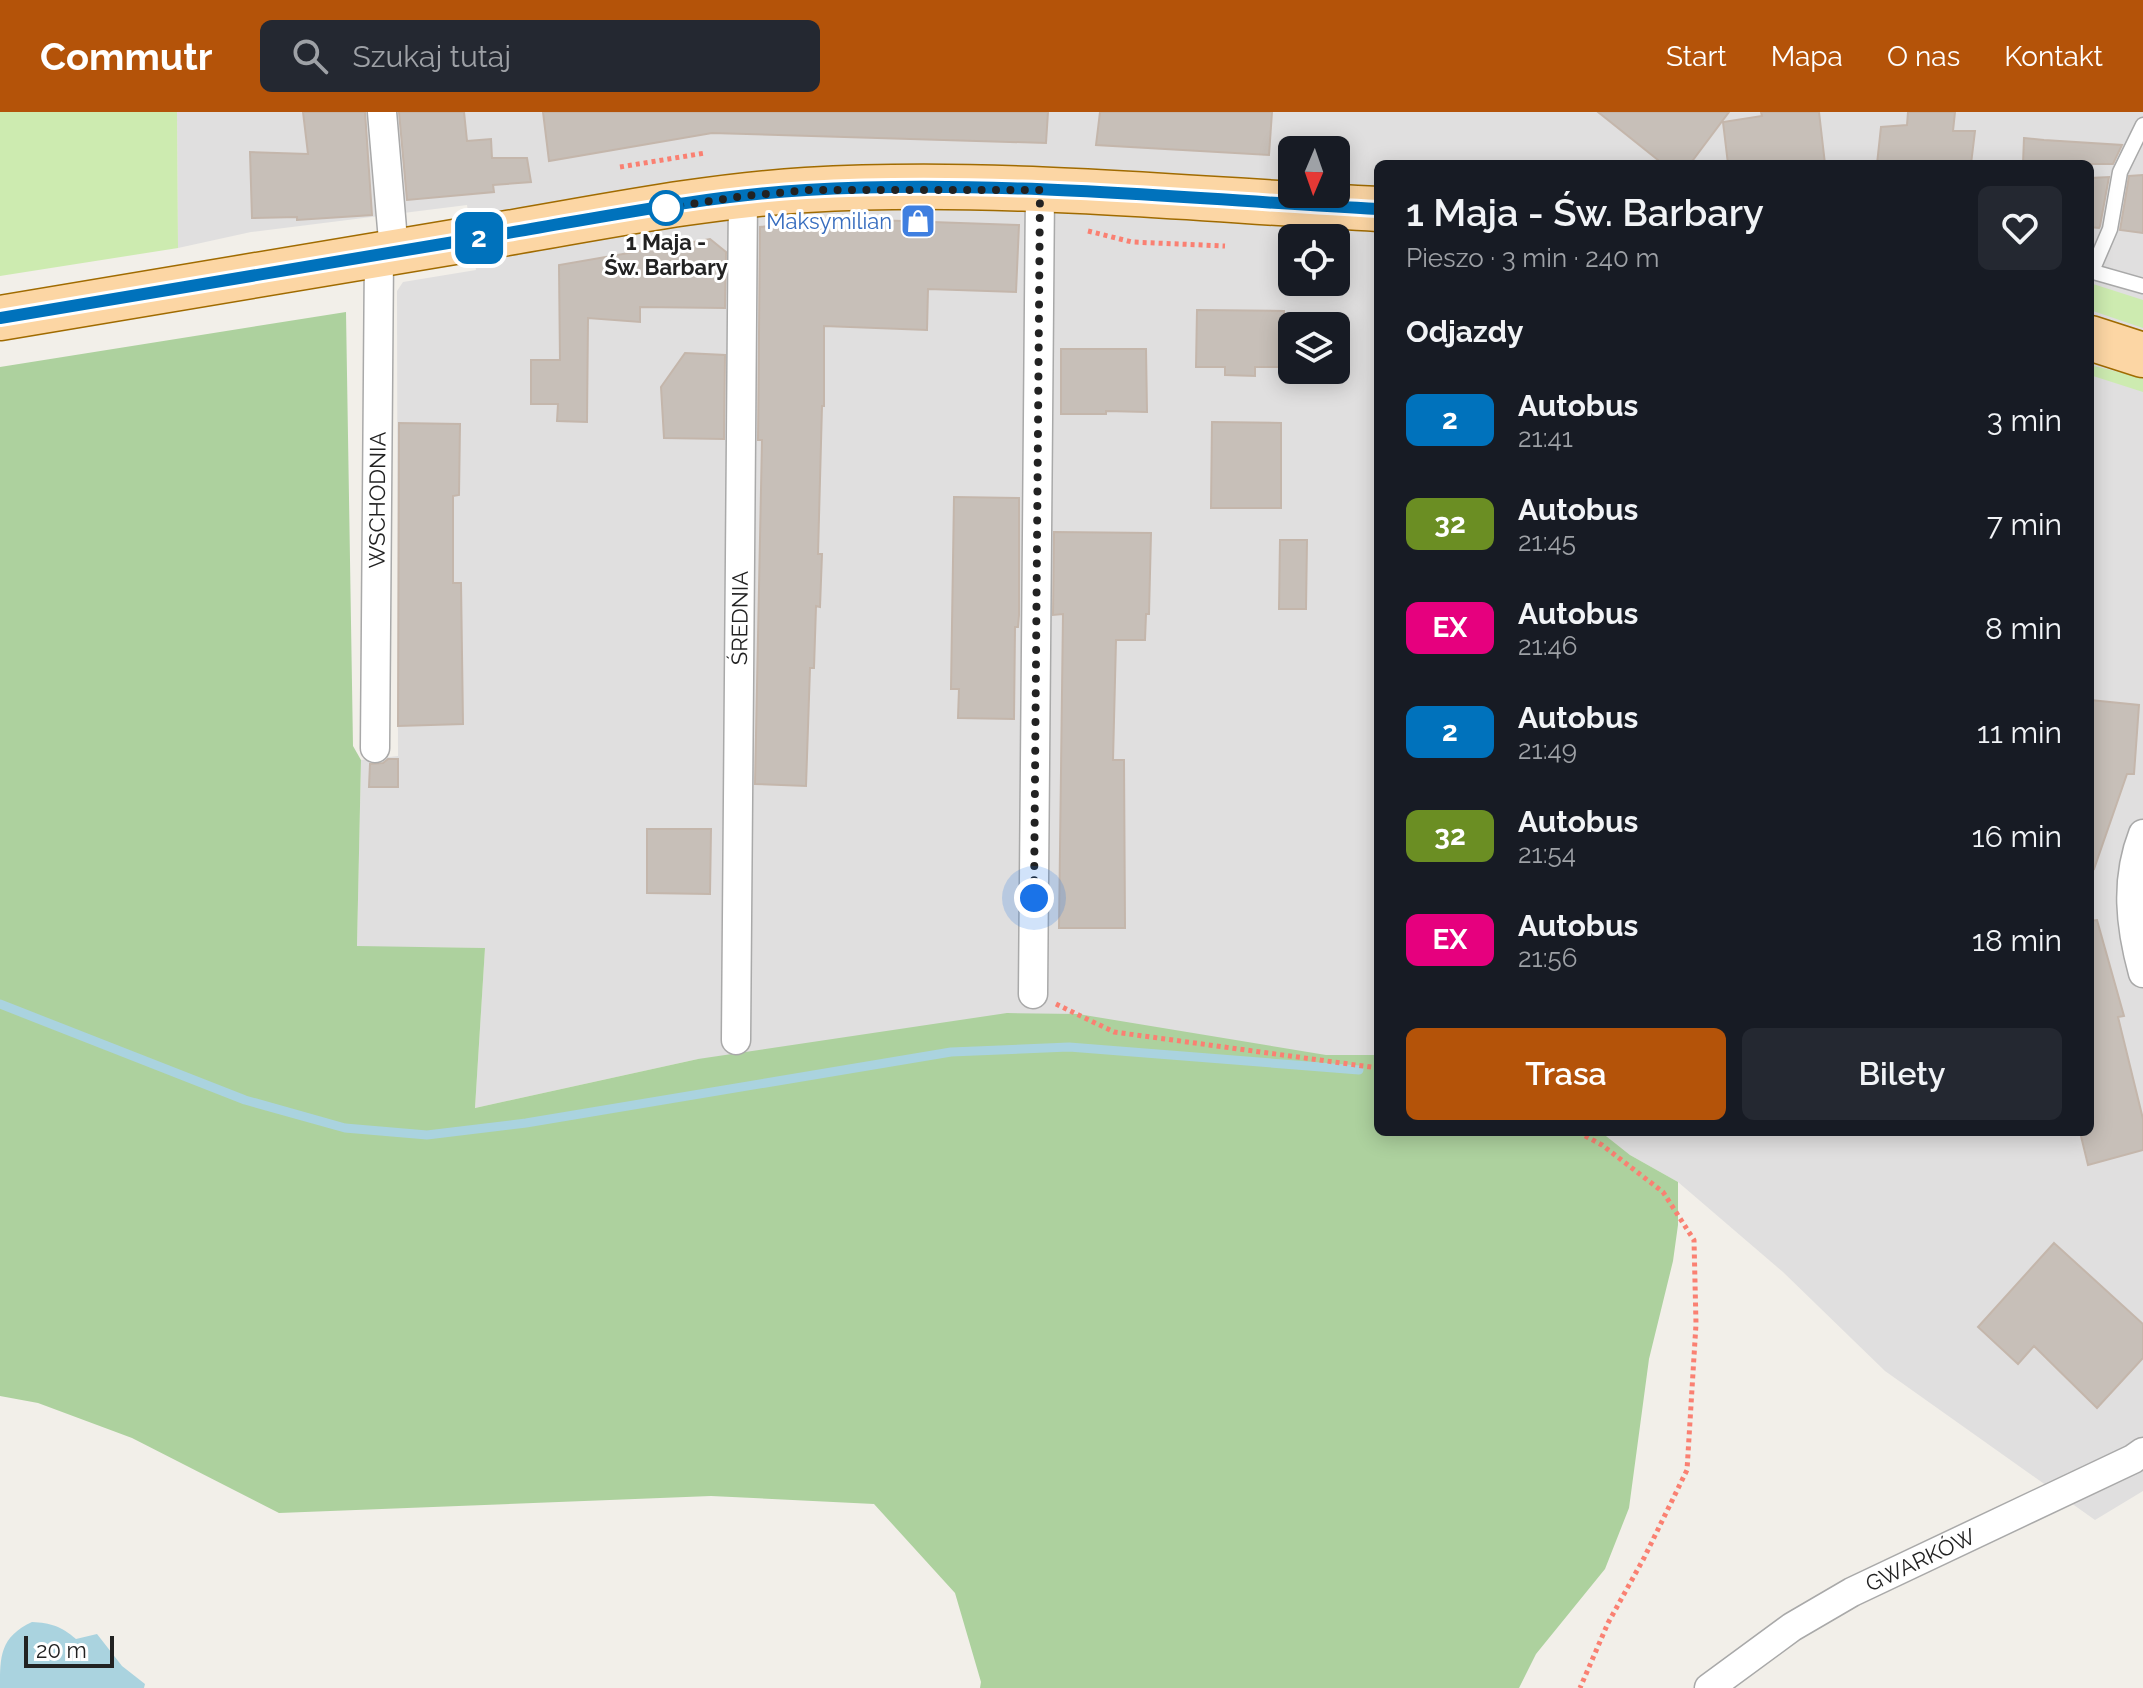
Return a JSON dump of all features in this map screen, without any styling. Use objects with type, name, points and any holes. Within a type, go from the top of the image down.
[{"type":"main road","points":[[0,318],[743,196],[809,190],[1040,190],[1374,209]]},
{"type":"main road","points":[[2094,339],[2143,355]]},
{"type":"street","name":"WSCHODNIA","points":[[375,748],[387,253],[382,112]]},
{"type":"street","points":[[1033,994],[1040,190]]},
{"type":"street","name":"ŚREDNIA","points":[[736,1040],[743,196]]},
{"type":"street","points":[[2143,834],[2129,905],[2133,937],[2143,973]]},
{"type":"street","name":"GWARKÓW","points":[[1709,1688],[1792,1627],[1852,1592],[2143,1452]]},
{"type":"lane","points":[[2094,264],[2110,229],[2120,172],[2143,125]]},
{"type":"lane","points":[[2094,272],[2143,286]]},
{"type":"path","points":[[620,167],[705,153]]},
{"type":"path","points":[[1152,244],[1225,246]]},
{"type":"path","points":[[1033,994],[1114,1032],[1374,1067]]},
{"type":"path","points":[[1580,1688],[1608,1623],[1687,1470],[1696,1324],[1694,1240],[1663,1192],[1602,1145],[1585,1136]]},
{"type":"shaded area","points":[[177,112],[2143,112],[2143,1491],[2095,1520],[1885,1371],[1783,1272],[1678,1182],[1630,1155],[1606,1136],[2094,1136],[2094,160],[1374,160],[1374,1055],[698,1059],[475,1108],[485,948],[357,947],[361,760],[398,756],[397,291],[403,282],[476,270],[467,205],[251,232],[178,248]]},
{"type":"green space","points":[[0,112],[177,112],[178,248],[0,276]]},
{"type":"green space","points":[[2094,284],[2143,300],[2143,328],[2094,311]]},
{"type":"green space","points":[[346,312],[353,746],[361,760],[357,946],[485,948],[475,1108],[698,1059],[1007,1013],[1078,1014],[1326,1055],[1374,1055],[1374,1136],[1606,1136],[1630,1155],[1678,1182],[1678,1225],[1673,1261],[1649,1359],[1629,1508],[1605,1569],[1536,1654],[1519,1688],[980,1688],[981,1682],[955,1593],[874,1504],[711,1496],[279,1513],[132,1438],[38,1403],[0,1396],[0,367]]},
{"type":"green space","points":[[2094,366],[2143,378],[2143,392],[2094,376]]},
{"type":"water","points":[[32,1622],[56,1626],[76,1639],[97,1634],[122,1666],[145,1684],[144,1688],[0,1688],[4,1649],[14,1634]]},
{"type":"building","points":[[303,112],[365,112],[372,215],[297,220],[297,217],[252,218],[250,152],[308,154]]},
{"type":"building","points":[[399,112],[464,112],[467,141],[491,139],[492,158],[527,158],[531,182],[493,185],[494,192],[407,200]]},
{"type":"building","points":[[543,112],[1048,112],[1046,143],[712,133],[549,161]]},
{"type":"building","points":[[1100,112],[1272,112],[1269,155],[1096,145]]},
{"type":"building","points":[[1598,112],[1729,112],[1693,160],[1658,160]]},
{"type":"building","points":[[1761,112],[1819,112],[1825,160],[1728,160],[1723,122],[1762,116]]},
{"type":"building","points":[[1908,112],[1955,112],[1953,131],[1975,131],[1971,160],[1877,160],[1881,127],[1907,125]]},
{"type":"building","points":[[2024,138],[2122,145],[2113,164],[2094,164],[2094,160],[2023,160]]},
{"type":"building","points":[[2143,175],[2143,233],[2120,230],[2129,176]]},
{"type":"building","points":[[2109,177],[2099,228],[2094,227],[2094,178]]},
{"type":"building","points":[[845,219],[1019,225],[1016,292],[928,289],[927,330],[824,326],[818,554],[822,554],[820,607],[816,606],[814,668],[810,668],[806,786],[755,784],[762,440],[758,440],[760,227]]},
{"type":"building","points":[[710,239],[726,252],[725,308],[640,307],[640,322],[588,318],[587,422],[557,421],[558,404],[531,404],[531,360],[560,360],[559,265]]},
{"type":"building","points":[[1197,310],[1284,311],[1278,312],[1278,367],[1255,367],[1255,376],[1225,375],[1225,367],[1196,367]]},
{"type":"building","points":[[1061,349],[1146,349],[1147,412],[1061,414]]},
{"type":"building","points":[[685,353],[725,355],[724,439],[664,438],[661,387]]},
{"type":"building","points":[[1212,422],[1281,423],[1281,508],[1211,508]]},
{"type":"building","points":[[399,423],[460,424],[459,495],[453,496],[453,583],[461,583],[463,724],[398,726]]},
{"type":"building","points":[[954,497],[1019,498],[1019,615],[1018,627],[1015,627],[1014,719],[958,718],[959,689],[951,689]]},
{"type":"building","points":[[1054,532],[1151,533],[1149,614],[1146,614],[1145,640],[1116,640],[1113,760],[1124,760],[1125,928],[1059,928],[1063,614],[1053,615]]},
{"type":"building","points":[[1280,540],[1307,540],[1306,609],[1279,609]]},
{"type":"building","points":[[2094,700],[2139,705],[2134,774],[2127,774],[2094,869]]},
{"type":"building","points":[[388,759],[398,759],[398,787],[369,787],[370,764],[383,763]]},
{"type":"building","points":[[647,829],[711,829],[710,894],[647,893]]},
{"type":"building","points":[[2094,920],[2097,920],[2124,1016],[2118,1017],[2143,1119],[2143,1150],[2088,1165],[2081,1136],[2094,1136]]},
{"type":"building","points":[[2054,1243],[2143,1324],[2143,1358],[2097,1408],[2034,1346],[2018,1364],[1978,1327]]},
{"type":"waterway","points":[[0,1004],[245,1100],[345,1128],[427,1135],[526,1123],[951,1052],[1069,1047],[1359,1070]]},
{"type":"bus line","name":"2","points":[[0,318],[581,221],[743,196],[809,190],[1040,190],[1374,209]]},
{"type":"place","name":"1 Maja - Św. Barbary","points":[[666,208]]},
{"type":"place","name":"Maksymilian","points":[[918,221]]},
{"type":"route","points":[[666,208],[809,190],[1040,190],[1034,898]]}]
